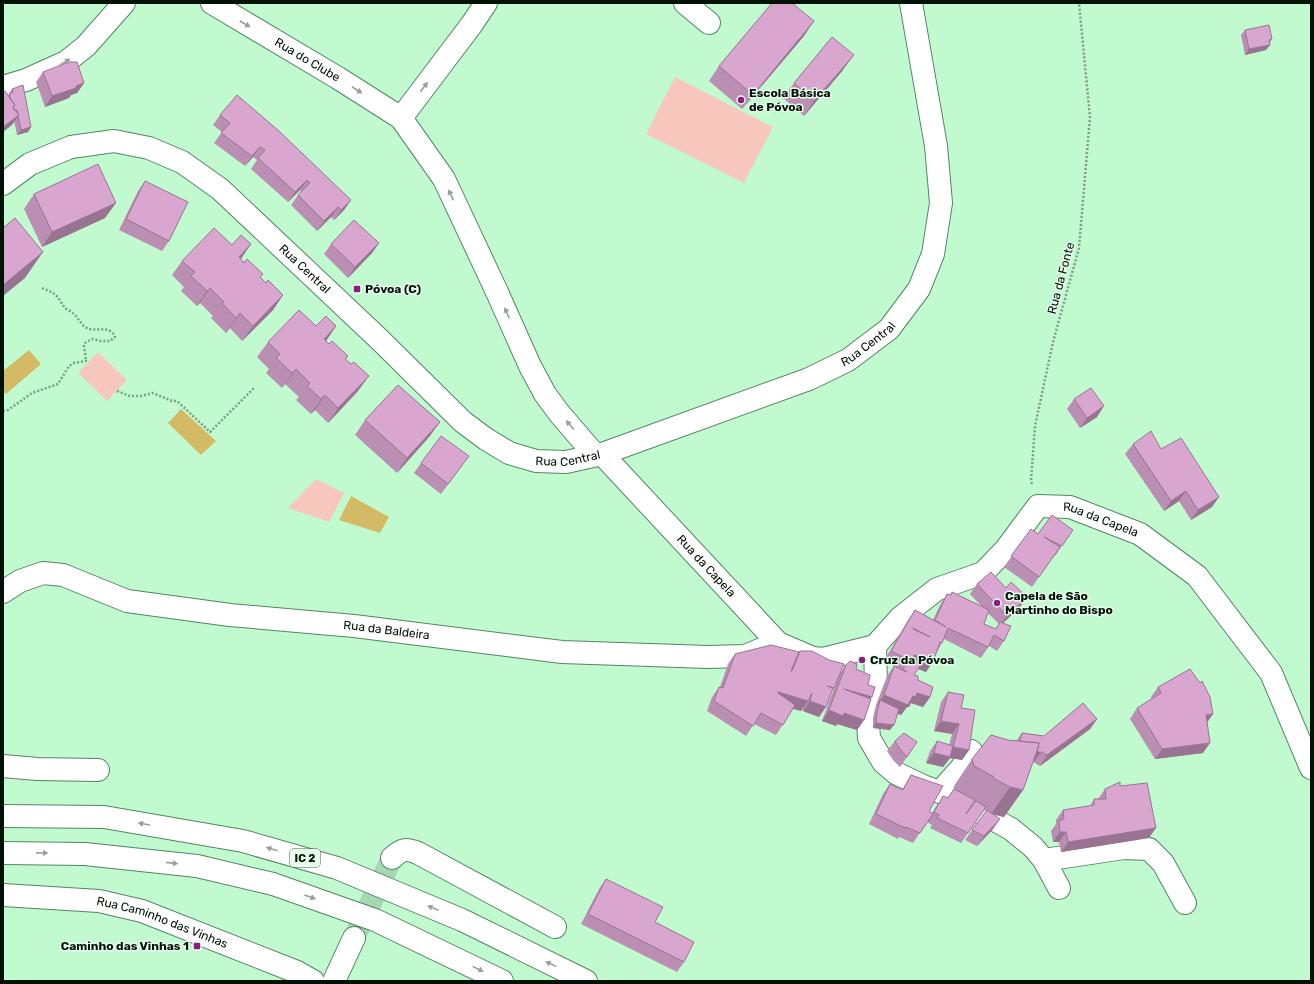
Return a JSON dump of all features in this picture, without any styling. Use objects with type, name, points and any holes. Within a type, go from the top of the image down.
[{"type":"main road","points":[[3,87],[26,80],[66,62],[86,46],[124,3]]},
{"type":"main road","name":"Rua do Clube","points":[[212,3],[338,78],[401,118]]},
{"type":"main road","points":[[401,118],[472,24],[486,3]]},
{"type":"main road","points":[[685,3],[709,23]]},
{"type":"main road","name":"Rua Central","points":[[3,184],[30,164],[71,146],[114,141],[149,148],[182,162],[220,189],[463,422],[486,439],[509,453],[536,461],[566,462],[598,455],[809,379],[848,360],[889,329],[919,289],[933,254],[941,203],[936,146],[911,3]]},
{"type":"main road","name":"Rua da Capela","points":[[401,118],[444,179],[530,366],[545,394],[559,413],[778,643],[813,658],[823,659],[862,675]]},
{"type":"main road","points":[[1038,506],[1006,549],[983,573],[937,589],[900,618],[875,646],[862,675],[875,694],[868,724],[869,738],[883,762],[896,773],[923,786],[957,799],[1011,829],[1033,847],[1044,860],[1059,888]]},
{"type":"main road","name":"Rua da Capela","points":[[1038,506],[1070,507],[1140,534],[1197,576],[1271,673],[1311,768]]},
{"type":"main road","name":"Rua da Baldeira","points":[[3,592],[20,581],[43,573],[63,575],[127,601],[230,615],[354,626],[562,652],[708,657],[745,656],[778,643]]},
{"type":"main road","name":"Rua da Capela","points":[[823,659],[875,646]]},
{"type":"main road","points":[[940,792],[963,766],[971,751]]},
{"type":"main road","points":[[3,766],[37,769],[98,770]]},
{"type":"main road","points":[[3,807],[38,816]]},
{"type":"main road","name":"IC 2","points":[[3,816],[104,817],[243,841],[338,868],[462,920],[586,981]]},
{"type":"main road","points":[[1044,860],[1124,848],[1149,849],[1163,863],[1185,903]]},
{"type":"main road","points":[[392,858],[400,850],[408,849],[418,853],[556,927]]},
{"type":"main road","points":[[3,853],[85,854],[197,866],[273,884],[375,920],[502,981]]},
{"type":"main road","name":"Rua Caminho das Vinhas","points":[[3,895],[99,901],[142,911],[297,972],[313,981]]},
{"type":"main road","points":[[334,981],[354,938]]},
{"type":"path","name":"Rua da Fonte","points":[[1038,506],[1031,481],[1035,426],[1052,342],[1079,248],[1090,117],[1079,3]]},
{"type":"path","points":[[3,411],[8,410],[25,396],[58,384],[69,366],[74,363],[87,362],[84,346],[85,343],[92,339],[110,342],[115,337],[111,330],[88,328],[83,325],[74,314],[64,307],[54,293],[42,288]]},
{"type":"path","points":[[117,391],[130,396],[140,396],[153,393],[177,401],[210,432],[255,387]]},
{"type":"shaded area","points":[[675,77],[773,127],[744,183],[646,134]]},
{"type":"shaded area","points":[[29,350],[41,364],[6,394],[3,391],[3,371]]},
{"type":"shaded area","points":[[98,352],[127,380],[107,401],[78,373]]},
{"type":"shaded area","points":[[181,409],[216,441],[201,455],[168,423]]},
{"type":"shaded area","points":[[316,479],[344,493],[329,522],[288,508]]},
{"type":"shaded area","points":[[351,496],[389,517],[380,533],[339,520]]},
{"type":"building","points":[[772,3],[792,3],[814,21],[753,95],[719,66]]},
{"type":"building","points":[[1269,25],[1272,39],[1269,40],[1270,45],[1249,49],[1245,30]]},
{"type":"building","points":[[832,37],[854,55],[814,101],[794,83]]},
{"type":"building","points":[[69,62],[77,62],[84,83],[76,86],[76,88],[52,96],[43,72]]},
{"type":"building","points":[[23,85],[31,127],[21,130],[19,115],[17,110],[15,111],[13,108],[15,105],[10,99],[10,93],[13,92],[12,89]]},
{"type":"building","points":[[5,91],[15,105],[13,107],[19,115],[3,127],[3,92]]},
{"type":"building","points":[[237,95],[279,131],[351,200],[341,210],[338,207],[324,221],[298,195],[310,183],[307,180],[295,192],[258,158],[265,150],[260,147],[252,156],[221,133],[230,123],[220,115]]},
{"type":"building","points":[[98,164],[116,203],[52,232],[34,194]]},
{"type":"building","points":[[145,181],[188,202],[169,241],[126,219]]},
{"type":"building","points":[[15,218],[43,252],[3,285],[3,228]]},
{"type":"building","points":[[354,220],[379,243],[355,267],[331,244]]},
{"type":"building","points":[[214,228],[232,245],[241,235],[251,244],[239,257],[244,263],[247,259],[263,274],[260,277],[266,283],[268,280],[283,295],[253,326],[240,313],[236,318],[222,303],[224,302],[210,288],[207,291],[191,276],[195,272],[182,261]]},
{"type":"building","points":[[299,310],[316,326],[326,316],[336,326],[324,339],[329,344],[332,341],[348,356],[345,359],[351,364],[354,362],[369,376],[338,408],[325,395],[321,399],[307,386],[310,383],[296,369],[292,373],[276,358],[280,354],[268,342]]},
{"type":"building","points":[[398,385],[440,422],[407,458],[365,420]]},
{"type":"building","points":[[1091,388],[1104,406],[1087,418],[1074,399]]},
{"type":"building","points":[[1151,431],[1161,449],[1181,438],[1219,497],[1198,510],[1186,491],[1171,501],[1133,444]]},
{"type":"building","points":[[441,436],[469,456],[448,484],[421,463]]},
{"type":"building","points":[[1052,515],[1073,530],[1062,546],[1044,537],[1060,547],[1039,577],[1011,556],[1031,529],[1038,534]]},
{"type":"building","points":[[991,572],[1006,588],[1011,582],[1027,597],[1007,616],[977,584]]},
{"type":"building","points":[[952,592],[989,610],[984,624],[996,629],[1000,622],[1011,626],[1004,641],[994,635],[988,647],[948,628],[942,643],[940,642],[933,662],[914,655],[911,661],[891,651],[915,610],[946,627],[935,620],[947,594],[951,595]]},
{"type":"building","points":[[771,645],[799,652],[791,671],[800,651],[812,651],[829,660],[844,664],[834,688],[827,686],[833,688],[826,707],[810,701],[812,693],[808,701],[778,692],[795,705],[783,725],[761,713],[753,726],[714,701],[719,687],[723,688],[735,654]]},
{"type":"building","points":[[850,661],[857,664],[856,669],[870,675],[868,685],[875,687],[872,697],[844,689],[871,699],[864,720],[844,713],[843,716],[829,710],[846,665]]},
{"type":"building","points":[[908,661],[921,664],[914,675],[918,676],[918,680],[933,687],[930,697],[917,693],[916,697],[913,696],[908,705],[884,695],[894,666],[907,672],[903,669]]},
{"type":"building","points":[[1190,669],[1200,683],[1202,681],[1210,697],[1213,714],[1206,715],[1210,743],[1162,749],[1137,708],[1161,693],[1158,687]]},
{"type":"building","points":[[948,692],[964,695],[961,708],[975,710],[969,750],[953,747],[959,724],[941,721]]},
{"type":"building","points":[[880,700],[899,709],[894,725],[876,723]]},
{"type":"building","points":[[1083,703],[1097,719],[1047,755],[1037,752],[1039,743],[1020,741],[1022,733],[1044,736]]},
{"type":"building","points":[[904,733],[917,742],[907,757],[895,741]]},
{"type":"building","points":[[991,735],[1008,740],[1039,743],[1023,790],[1010,787],[974,766],[972,759]]},
{"type":"building","points":[[937,741],[953,746],[950,757],[934,753]]},
{"type":"building","points":[[911,775],[943,786],[929,811],[933,814],[920,833],[906,827],[905,828],[876,814],[890,784],[903,790]]},
{"type":"building","points":[[1120,782],[1120,786],[1147,783],[1156,828],[1068,842],[1066,832],[1060,832],[1059,821],[1064,819],[1063,810],[1094,805],[1094,799],[1106,799],[1105,789]]},
{"type":"building","points":[[954,789],[975,800],[966,814],[976,801],[986,807],[968,833],[937,818],[939,815],[934,812],[943,796],[948,798]]},
{"type":"building","points":[[987,810],[1000,819],[984,836],[972,830]]},
{"type":"building","points":[[606,879],[663,907],[655,922],[694,942],[684,962],[588,914]]},
{"type":"tunnel","points":[[354,938],[392,858]]},
{"type":"place","name":"Escola Básica de Póvoa","points":[[741,100]]},
{"type":"place","name":"Póvoa (C)","points":[[357,289]]},
{"type":"place","name":"Capela de São Martinho do Bispo","points":[[997,603]]},
{"type":"place","name":"Cruz da Póvoa","points":[[862,660]]},
{"type":"place","name":"Caminho das Vinhas 1","points":[[197,946]]}]
